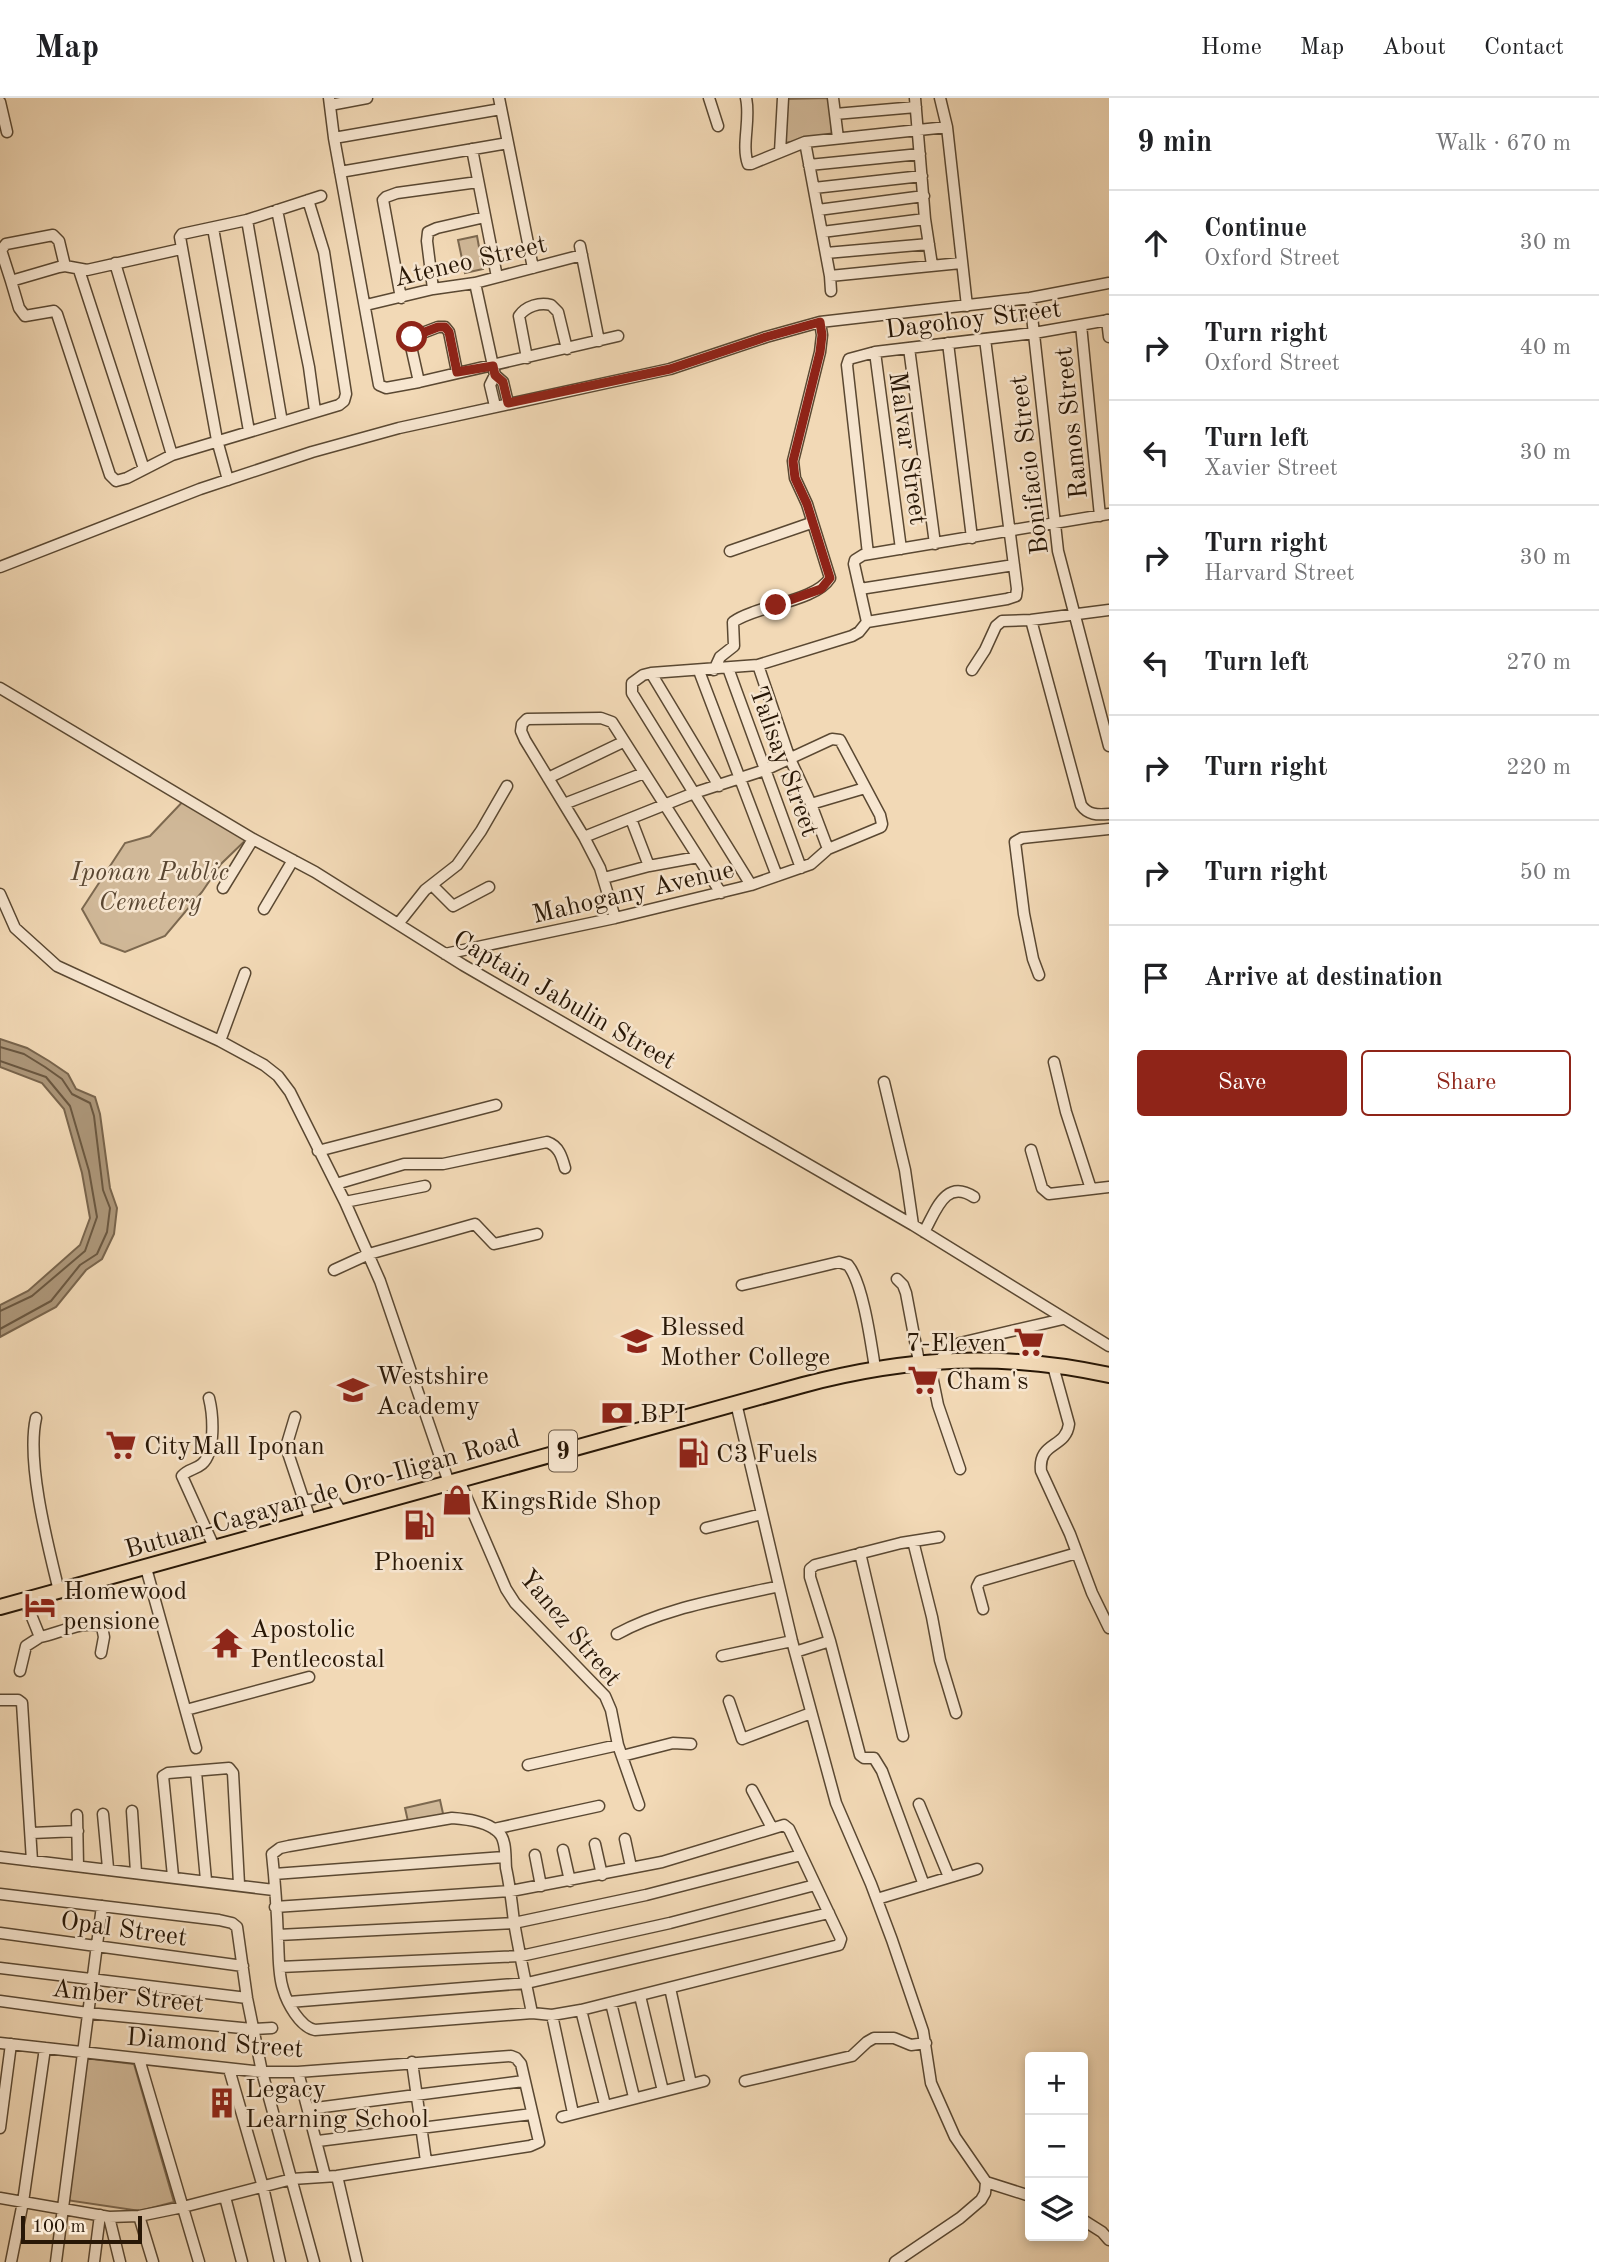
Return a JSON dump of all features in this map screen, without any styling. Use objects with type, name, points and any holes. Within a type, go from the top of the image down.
[{"type":"highway","name":"Butuan-Cagayan de Oro-Iligan Road","points":[[0,1607],[822,1379],[929,1361],[990,1360],[1053,1366],[1109,1376]]},
{"type":"street","points":[[366,98],[330,101],[334,138],[379,385],[386,388],[457,372],[494,371],[527,358],[618,336]]},
{"type":"street","points":[[709,98],[718,126]]},
{"type":"street","points":[[746,98],[749,119],[745,157],[747,164],[805,142],[947,127]]},
{"type":"street","points":[[780,152],[783,98]]},
{"type":"street","points":[[833,98],[838,138]]},
{"type":"street","points":[[942,98],[967,306]]},
{"type":"street","points":[[0,102],[7,132]]},
{"type":"street","points":[[334,138],[500,103],[533,268]]},
{"type":"street","points":[[835,114],[916,103],[925,219],[932,265]]},
{"type":"street","points":[[805,142],[831,291]]},
{"type":"street","points":[[340,172],[508,143]]},
{"type":"street","points":[[472,149],[497,277]]},
{"type":"street","points":[[810,164],[920,153]]},
{"type":"street","points":[[814,188],[922,176]]},
{"type":"street","points":[[401,298],[383,200],[397,192],[478,182]]},
{"type":"street","points":[[818,210],[924,196]]},
{"type":"street","points":[[228,480],[217,440],[179,240],[182,234],[247,220],[321,197]]},
{"type":"street","points":[[65,266],[59,241],[53,235],[6,244],[1,250],[14,296],[24,316],[54,312],[59,318],[110,475],[116,481],[122,480],[173,455],[339,405],[344,401],[346,394],[326,263],[308,200]]},
{"type":"street","points":[[277,210],[309,367],[315,411]]},
{"type":"street","points":[[433,289],[428,232],[485,216]]},
{"type":"street","points":[[822,232],[925,219]]},
{"type":"street","points":[[247,220],[282,422]]},
{"type":"street","points":[[213,228],[249,431]]},
{"type":"street","points":[[826,253],[929,244]]},
{"type":"street","points":[[11,281],[65,266],[87,270],[181,249]]},
{"type":"street","name":"Ateneo Street","points":[[366,305],[433,289],[475,283],[533,268],[581,251],[599,341]]},
{"type":"street","points":[[115,263],[173,455]]},
{"type":"street","points":[[830,276],[961,263]]},
{"type":"street","points":[[79,270],[144,469]]},
{"type":"street","points":[[475,283],[494,371],[503,382],[508,403]]},
{"type":"street","points":[[0,567],[228,480],[312,452],[495,406],[670,369],[820,322],[1030,298],[1109,283]]},
{"type":"street","name":"Bonifacio Street","points":[[1030,298],[1061,570],[1109,746]]},
{"type":"street","points":[[527,358],[519,316],[524,309],[530,307],[547,304],[556,308],[567,349]]},
{"type":"street","points":[[1108,320],[1109,337]]},
{"type":"street","name":"Dagohoy Street","points":[[868,554],[846,365],[849,359],[875,352],[1034,333],[1108,320]]},
{"type":"street","points":[[714,670],[720,657],[734,646],[733,622],[821,589],[830,578],[807,504],[795,478],[793,461],[820,352],[820,322]]},
{"type":"street","name":"Ramos Street","points":[[1081,326],[1105,515]]},
{"type":"street","points":[[419,382],[412,337],[438,327],[445,327],[449,332],[457,372]]},
{"type":"street","points":[[751,885],[632,693],[632,683],[636,678],[651,673],[758,665],[852,636],[867,622],[1012,598],[1017,593],[985,339]]},
{"type":"street","points":[[948,343],[972,538]]},
{"type":"street","points":[[909,348],[935,544]]},
{"type":"street","name":"Malvar Street","points":[[875,352],[901,549]]},
{"type":"street","points":[[494,371],[490,384],[495,406]]},
{"type":"street","points":[[867,622],[854,564],[858,557],[1105,515]]},
{"type":"street","points":[[730,551],[811,523]]},
{"type":"street","points":[[860,589],[1014,565]]},
{"type":"street","points":[[972,670],[996,626],[1002,621],[1109,610]]},
{"type":"street","points":[[1031,620],[1081,805],[1091,814],[1109,814]]},
{"type":"street","points":[[758,665],[790,759],[811,804],[826,851]]},
{"type":"street","name":"Talisay Street","points":[[728,668],[801,868]]},
{"type":"street","points":[[699,671],[777,876]]},
{"type":"street","points":[[651,673],[719,786]]},
{"type":"street","name":"Captain Jabulin Street","points":[[0,688],[253,839],[293,860],[445,954],[913,1225],[1109,1346]]},
{"type":"street","points":[[615,918],[604,878],[584,837],[521,731],[522,724],[527,719],[601,718],[612,722],[721,892]]},
{"type":"street","points":[[584,837],[694,793],[765,770],[832,739],[840,740],[865,788],[811,804]]},
{"type":"street","points":[[548,778],[623,742]]},
{"type":"street","points":[[564,804],[644,773]]},
{"type":"street","points":[[398,924],[432,885],[457,865],[507,786]]},
{"type":"street","name":"Mahogany Avenue","points":[[445,954],[615,918],[751,885],[801,868],[826,851],[881,827],[882,819],[865,788]]},
{"type":"street","points":[[631,819],[649,866]]},
{"type":"street","points":[[1039,975],[1024,914],[1015,842],[1023,838],[1109,830]]},
{"type":"street","points":[[223,888],[253,839]]},
{"type":"street","points":[[604,878],[698,857]]},
{"type":"street","points":[[264,909],[293,860]]},
{"type":"street","points":[[432,885],[453,906],[489,887]]},
{"type":"street","name":"Yanez Street","points":[[0,894],[15,928],[58,966],[219,1041],[264,1065],[278,1076],[290,1092],[369,1254],[454,1481],[506,1589],[515,1603],[604,1696],[611,1710],[618,1745],[639,1805]]},
{"type":"street","points":[[219,1041],[245,972]]},
{"type":"street","points":[[1054,1062],[1066,1112],[1091,1189]]},
{"type":"street","points":[[884,1082],[905,1170],[913,1225]]},
{"type":"street","points":[[318,1152],[496,1105]]},
{"type":"street","points":[[335,1184],[404,1164],[443,1164],[547,1142],[553,1144],[562,1155],[565,1168]]},
{"type":"street","points":[[1031,1150],[1045,1191],[1058,1194],[1109,1187]]},
{"type":"street","points":[[345,1202],[425,1185]]},
{"type":"street","points":[[924,1232],[952,1191],[964,1190],[974,1197]]},
{"type":"street","points":[[334,1270],[369,1254],[475,1224],[478,1224],[494,1244],[537,1234]]},
{"type":"street","points":[[742,1285],[839,1262],[848,1265],[856,1283],[870,1334],[875,1368]]},
{"type":"street","points":[[897,1279],[903,1285],[929,1361],[938,1405],[960,1469]]},
{"type":"street","points":[[929,1361],[960,1343],[1063,1319]]},
{"type":"street","points":[[1053,1366],[1069,1424],[1068,1432],[1045,1450],[1040,1461],[1041,1471],[1109,1628]]},
{"type":"street","points":[[209,1398],[213,1425],[208,1457],[204,1463],[182,1476],[215,1549]]},
{"type":"street","points":[[736,1404],[794,1647],[836,1803],[877,1899],[926,2043],[927,2069],[931,2083],[958,2141],[986,2182],[1025,2194]]},
{"type":"street","points":[[295,1417],[286,1447],[311,1522]]},
{"type":"street","points":[[36,1418],[33,1435],[37,1479],[59,1591]]},
{"type":"street","points":[[305,1501],[331,1494],[342,1513]]},
{"type":"street","points":[[706,1528],[762,1514]]},
{"type":"street","points":[[924,1885],[882,1771],[874,1758],[860,1755],[810,1569],[815,1564],[939,1537]]},
{"type":"street","points":[[913,1541],[940,1660],[956,1713]]},
{"type":"street","points":[[860,1553],[903,1736]]},
{"type":"street","points":[[983,1609],[977,1587],[981,1581],[1077,1553]]},
{"type":"street","points":[[146,1568],[196,1748]]},
{"type":"street","points":[[617,1634],[659,1615],[779,1586]]},
{"type":"street","points":[[24,1600],[40,1637]]},
{"type":"street","points":[[20,1671],[26,1646],[40,1637],[85,1625],[97,1624],[102,1627],[104,1637],[100,1653]]},
{"type":"street","points":[[722,1656],[830,1641]]},
{"type":"street","points":[[186,1710],[309,1676]]},
{"type":"street","points":[[0,1700],[18,1700],[22,1703],[32,1861]]},
{"type":"street","points":[[729,1702],[742,1739],[811,1713]]},
{"type":"street","points":[[622,1756],[673,1743],[691,1744]]},
{"type":"street","points":[[528,1765],[618,1745]]},
{"type":"street","points":[[173,1876],[163,1776],[168,1773],[229,1768],[233,1773],[239,1884]]},
{"type":"street","points":[[196,1772],[206,1880]]},
{"type":"street","points":[[752,1790],[772,1828]]},
{"type":"street","points":[[919,1804],[949,1877]]},
{"type":"street","points":[[494,1829],[599,1806]]},
{"type":"street","points":[[132,1811],[136,1872]]},
{"type":"street","points":[[103,1814],[108,1868]]},
{"type":"street","points":[[77,1815],[79,1866]]},
{"type":"street","points":[[275,1907],[511,1891],[662,1861],[786,1826],[841,1939],[839,1945],[581,2010],[552,2015],[532,2013],[315,2030],[304,2025],[283,1989],[275,1907],[272,1854],[289,1846],[452,1818],[474,1821],[494,1829],[502,1835],[511,1891],[514,1923],[532,2013]]},
{"type":"street","points":[[32,1833],[78,1831]]},
{"type":"street","points":[[625,1839],[631,1867]]},
{"type":"street","points":[[596,1844],[602,1875]]},
{"type":"street","points":[[563,1850],[570,1881]]},
{"type":"street","points":[[534,1855],[541,1886]]},
{"type":"street","points":[[278,1936],[514,1923],[657,1892],[801,1855]]},
{"type":"street","points":[[0,1857],[274,1890]]},
{"type":"street","points":[[274,1874],[505,1857]]},
{"type":"street","points":[[877,1899],[977,1869]]},
{"type":"street","points":[[280,1967],[521,1956],[670,1923],[815,1885]]},
{"type":"street","points":[[0,1894],[232,1923],[239,1932],[252,2029],[262,2072],[314,2262]]},
{"type":"street","points":[[56,2262],[102,1906]]},
{"type":"street","points":[[289,2002],[527,1983],[829,1913]]},
{"type":"street","name":"Opal Street","points":[[0,1933],[243,1966]]},
{"type":"street","points":[[0,1968],[247,1998]]},
{"type":"street","points":[[670,1989],[691,2084]]},
{"type":"street","points":[[640,1996],[663,2091]]},
{"type":"street","name":"Amber Street","points":[[0,2001],[88,2013],[252,2029],[272,2028]]},
{"type":"street","points":[[611,2003],[634,2097]]},
{"type":"street","points":[[581,2010],[605,2105]]},
{"type":"street","points":[[552,2015],[567,2115],[704,2081]]},
{"type":"street","points":[[745,2081],[852,2056],[874,2038],[894,2038],[911,2045],[926,2043]]},
{"type":"street","points":[[0,2129],[5,2044]]},
{"type":"street","name":"Diamond Street","points":[[5,2044],[262,2072],[298,2072],[511,2056],[520,2060],[524,2081]]},
{"type":"street","points":[[11,2262],[23,2202],[45,2048]]},
{"type":"street","points":[[139,2059],[199,2262]]},
{"type":"street","points":[[412,2062],[426,2161]]},
{"type":"street","points":[[229,2069],[280,2262]]},
{"type":"street","points":[[298,2072],[325,2176]]},
{"type":"street","points":[[0,2198],[105,2216],[139,2216],[292,2179],[337,2176],[535,2145],[539,2142],[524,2081],[415,2093],[309,2109]]},
{"type":"street","points":[[318,2141],[531,2114]]},
{"type":"street","points":[[337,2176],[357,2262]]},
{"type":"street","points":[[895,2262],[960,2218],[981,2200],[986,2182]]},
{"type":"street","points":[[225,2197],[242,2262]]},
{"type":"street","points":[[94,2262],[105,2216]]},
{"type":"street","points":[[105,2216],[120,2262]]},
{"type":"street","points":[[139,2216],[153,2262]]},
{"type":"street","points":[[1088,2223],[1109,2240]]},
{"type":"green space","points":[[830,98],[832,136],[784,143],[783,99]]},
{"type":"green space","points":[[477,236],[483,269],[465,273],[458,240]]},
{"type":"green space","name":"Iponan Public Cemetery","points":[[188,796],[252,834],[221,864],[202,892],[165,936],[125,952],[101,943],[82,909],[125,843],[150,836]]},
{"type":"green space","points":[[440,1800],[444,1818],[409,1826],[405,1808]]},
{"type":"green space","points":[[84,2058],[134,2064],[174,2202],[140,2211],[66,2200]]},
{"type":"water","points":[[0,1039],[27,1048],[49,1061],[68,1074],[76,1089],[95,1097],[100,1114],[110,1188],[117,1208],[114,1234],[102,1259],[86,1270],[56,1307],[0,1337],[0,1305],[28,1291],[80,1245],[90,1218],[82,1173],[64,1109],[42,1083],[0,1067]]},
{"type":"place","name":"Blessed Mother College","points":[[637,1341]]},
{"type":"place","name":"7-Eleven","points":[[1029,1342]]},
{"type":"place","name":"Cham's","points":[[923,1380]]},
{"type":"place","name":"Westshire Academy","points":[[353,1390]]},
{"type":"place","name":"BPI","points":[[617,1413]]},
{"type":"place","name":"CityMall Iponan","points":[[121,1445]]},
{"type":"place","name":"C3 Fuels","points":[[693,1453]]},
{"type":"place","name":"KingsRide Shop","points":[[457,1500]]},
{"type":"place","name":"Phoenix","points":[[419,1525]]},
{"type":"place","name":"Homewood pensione","points":[[40,1605]]},
{"type":"place","name":"Apostolic Pentlecostal","points":[[227,1643]]},
{"type":"place","name":"Legacy Learning School","points":[[222,2103]]},
{"type":"route","points":[[412,337],[417,333],[445,327],[449,332],[457,372],[493,366],[495,375],[503,382],[508,403],[670,369],[820,322],[822,343],[793,461],[795,478],[807,504],[830,578],[821,589],[776,605]]}]
